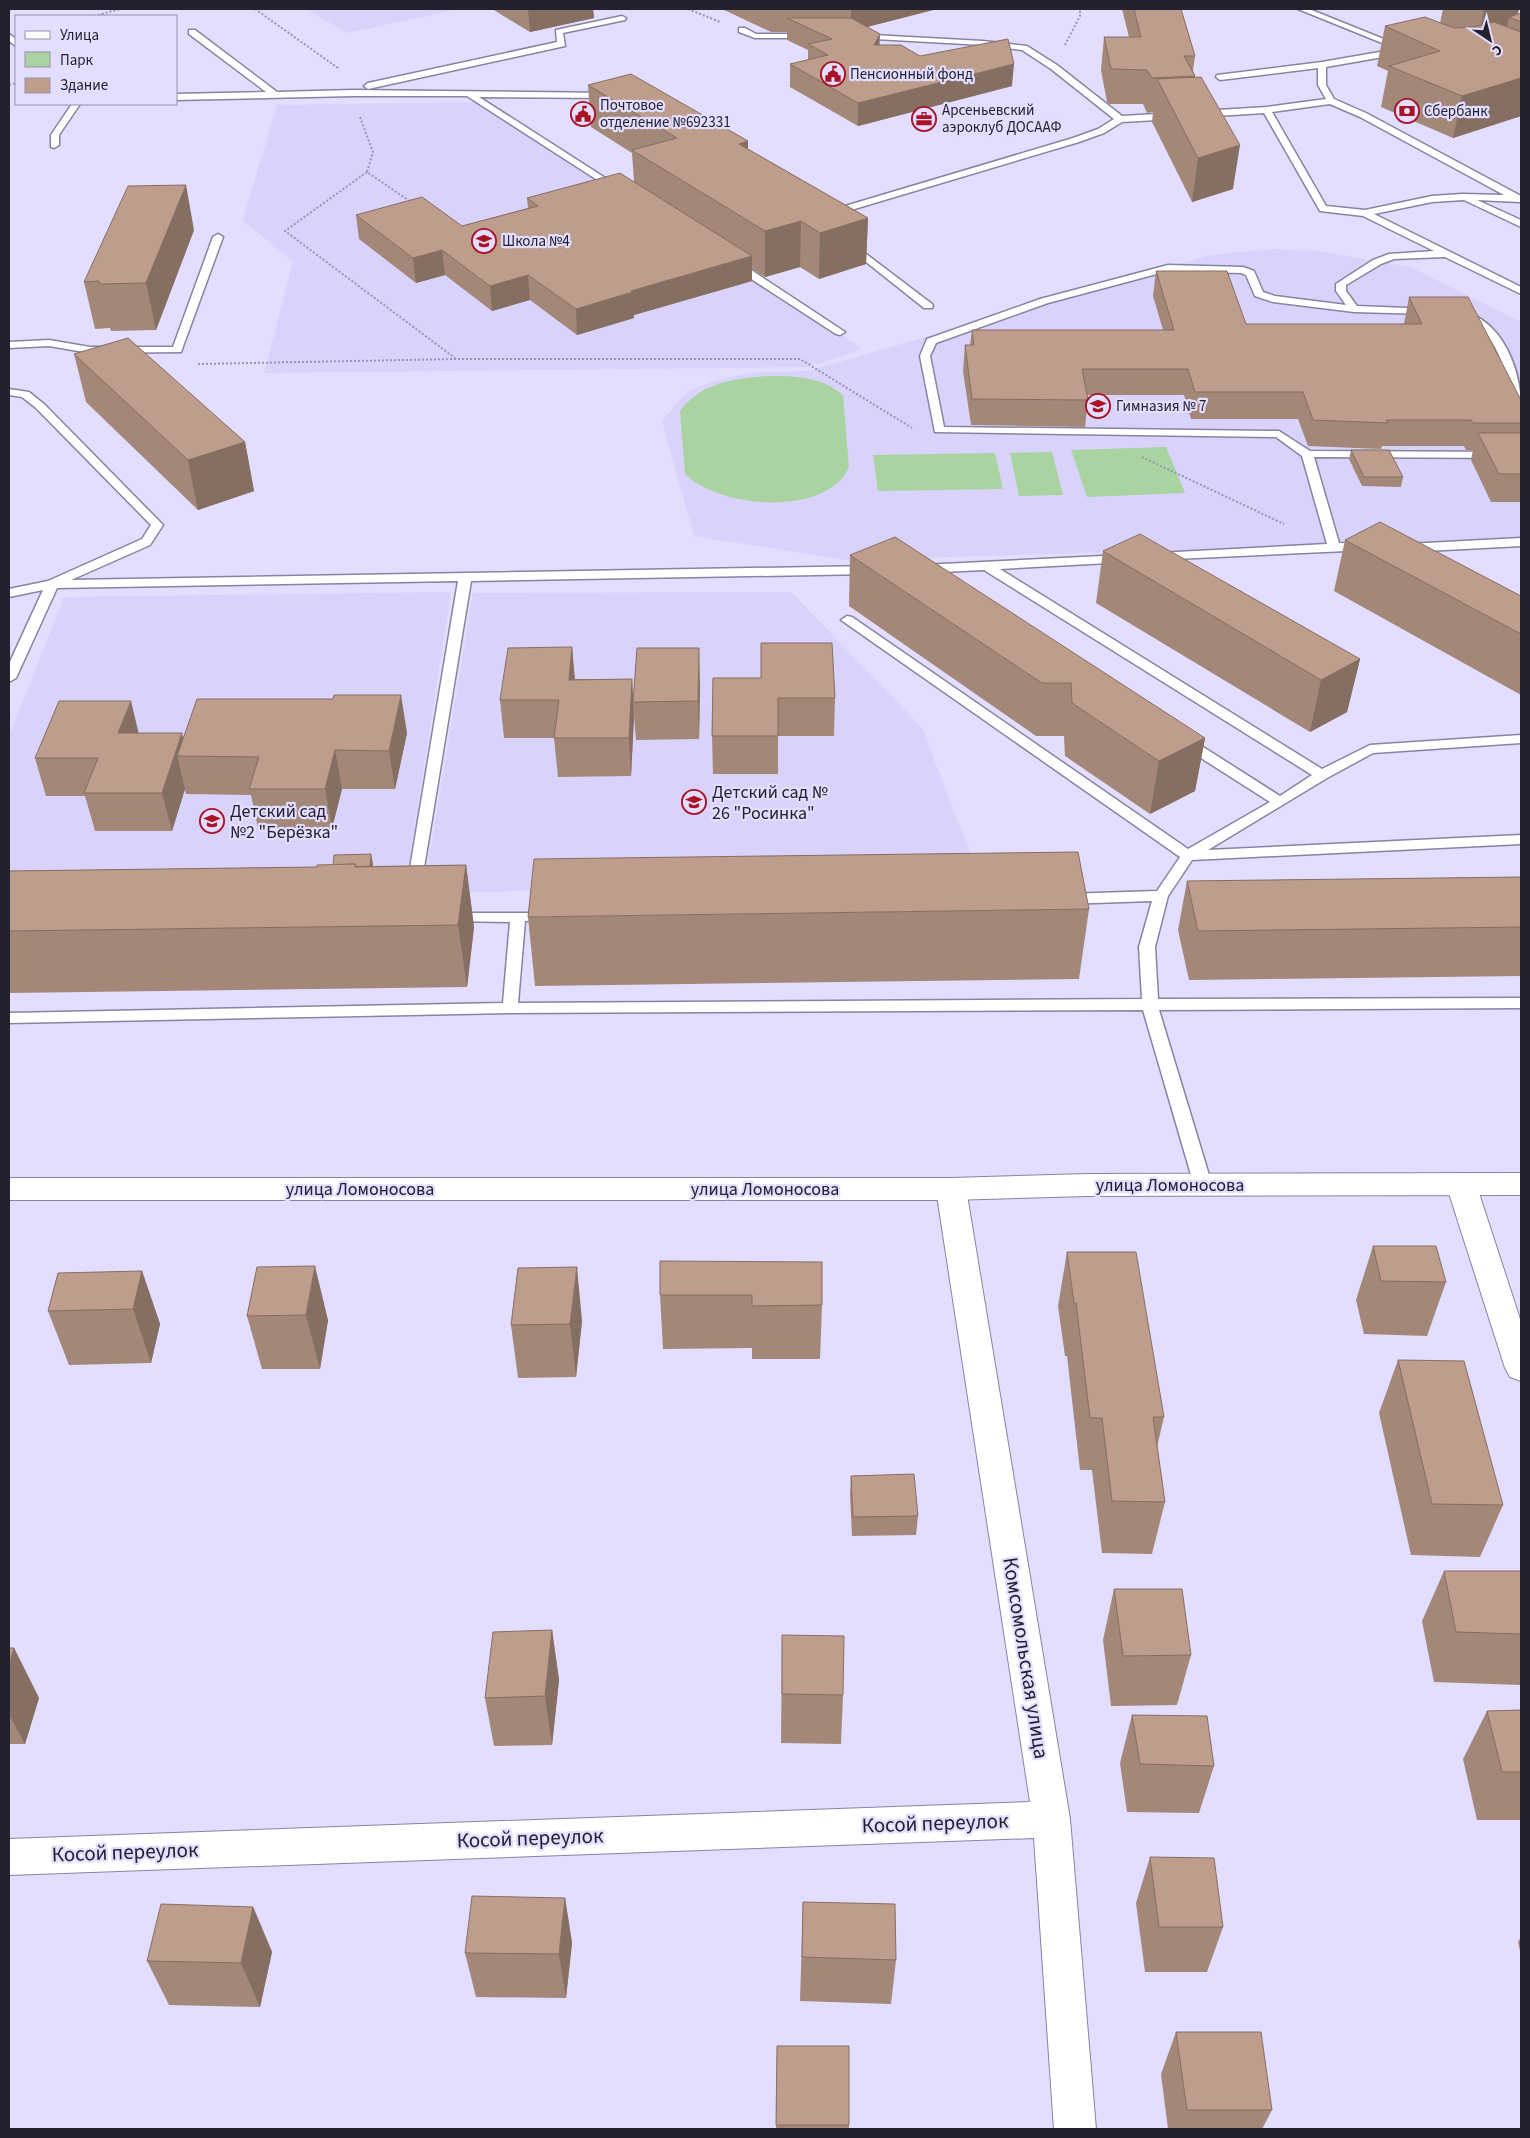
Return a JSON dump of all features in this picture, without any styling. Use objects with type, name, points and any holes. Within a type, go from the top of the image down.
[{"type":"street","points":[[1461,1184],[1521,1368]]},
{"type":"street","name":"улица Ломоносова","points":[[9,1190],[951,1189],[1203,1185],[1521,1184]]},
{"type":"street","name":"Комсомольская улица","points":[[951,1189],[1051,1819],[1075,2129]]},
{"type":"street","name":"Косой переулок","points":[[9,1857],[1051,1819]]},
{"type":"lane","points":[[1220,76],[1322,65],[1409,51],[1302,9]]},
{"type":"lane","points":[[334,94],[562,44],[559,32],[622,18]]},
{"type":"lane","points":[[742,30],[755,36],[817,36]]},
{"type":"lane","points":[[192,32],[274,94]]},
{"type":"lane","points":[[848,35],[982,43],[1024,48],[1054,67],[1120,119]]},
{"type":"lane","points":[[1322,65],[1322,85],[1331,101]]},
{"type":"lane","points":[[468,93],[625,194]]},
{"type":"lane","points":[[178,97],[274,94],[468,93],[619,95]]},
{"type":"lane","points":[[1189,115],[1267,110],[1331,101],[1370,119],[1520,199]]},
{"type":"lane","points":[[54,146],[55,135],[75,105]]},
{"type":"lane","points":[[1267,110],[1323,208],[1365,213],[1432,199],[1462,197],[1520,199]]},
{"type":"lane","points":[[825,226],[821,216],[1076,140],[1100,131],[1120,119],[1179,115]]},
{"type":"lane","points":[[1462,197],[1521,224]]},
{"type":"lane","points":[[1365,213],[1521,291]]},
{"type":"lane","points":[[838,236],[928,306]]},
{"type":"lane","points":[[9,344],[49,343],[90,350],[177,350],[218,237]]},
{"type":"lane","points":[[1354,310],[1342,291],[1341,284],[1377,262],[1393,256],[1448,254]]},
{"type":"lane","points":[[724,258],[840,332]]},
{"type":"lane","points":[[1521,406],[1496,337],[1484,324],[1472,316],[1442,311],[1354,310],[1273,299],[1259,294],[1250,274],[1243,270],[1168,268],[1044,301],[931,341],[925,356],[939,430],[1279,434],[1307,454],[1521,455]]},
{"type":"lane","points":[[9,392],[25,394],[40,406],[157,525],[146,542],[52,584],[9,678]]},
{"type":"lane","points":[[1307,454],[1334,547]]},
{"type":"lane","points":[[1392,548],[1521,542]]},
{"type":"lane","points":[[929,580],[913,569],[1334,547],[1373,547]]},
{"type":"lane","points":[[1411,548],[1437,562]]},
{"type":"lane","points":[[987,566],[1322,775]]},
{"type":"lane","points":[[9,593],[52,584],[883,570]]},
{"type":"lane","points":[[412,899],[466,577]]},
{"type":"lane","points":[[847,620],[1188,856],[1521,840]]},
{"type":"lane","points":[[1172,733],[1280,802]]},
{"type":"lane","points":[[1203,1185],[1150,1006],[1147,947],[1161,896],[1188,856],[1322,775],[1370,750],[1521,739]]},
{"type":"lane","points":[[1052,900],[1161,896]]},
{"type":"lane","points":[[439,918],[568,915]]},
{"type":"lane","points":[[510,1008],[518,917]]},
{"type":"lane","points":[[9,1018],[510,1008],[1521,1003]]},
{"type":"path","points":[[98,15],[120,9]]},
{"type":"path","points":[[255,9],[352,78],[334,94],[358,111],[373,152],[367,172],[285,231],[456,359]]},
{"type":"path","points":[[688,9],[742,30]]},
{"type":"path","points":[[1054,67],[1080,16],[1080,9]]},
{"type":"path","points":[[367,172],[414,204]]},
{"type":"path","points":[[198,364],[456,359],[800,359],[918,432]]},
{"type":"path","points":[[1136,454],[1334,547]]},
{"type":"shaded area","points":[[307,9],[459,9],[347,33]]},
{"type":"shaded area","name":"Школа №4","points":[[488,102],[863,349],[807,367],[264,373],[293,262],[243,220],[277,105]]},
{"type":"shaded area","name":"Гимназия № 7","points":[[1273,249],[1318,251],[1410,267],[1521,322],[1521,540],[845,560],[694,536],[662,421],[687,392],[714,381],[750,373],[808,371],[1211,255]]},
{"type":"shaded area","name":"Детский сад №2 \"Берёзка\"","points":[[451,592],[402,906],[9,911],[9,737],[64,597]]},
{"type":"shaded area","name":"Детский сад № 26 \"Росинка\"","points":[[791,592],[922,728],[979,876],[423,894],[473,593]]},
{"type":"green space","points":[[766,376],[807,378],[826,384],[843,395],[849,467],[837,483],[819,494],[797,500],[772,502],[746,500],[722,495],[701,486],[685,474],[680,411],[688,402],[708,388],[742,378]]},
{"type":"green space","points":[[1166,447],[1185,493],[1087,497],[1071,450]]},
{"type":"green space","points":[[1052,452],[1063,495],[1019,496],[1010,453]]},
{"type":"green space","points":[[995,453],[1003,489],[878,491],[873,455]]},
{"type":"building","points":[[1134,9],[1181,9],[1195,56],[1184,56],[1195,76],[1152,78],[1147,70],[1111,68],[1104,37],[1141,37]]},
{"type":"building","points":[[1521,13],[1521,22],[1509,17]]},
{"type":"building","points":[[1425,17],[1454,28],[1474,27],[1494,22],[1521,32],[1521,78],[1462,96],[1389,66],[1440,51],[1385,26]]},
{"type":"building","points":[[787,18],[851,18],[880,34],[874,45],[901,45],[920,56],[1008,39],[1014,64],[858,103],[790,64],[828,55],[808,44],[832,39]]},
{"type":"building","points":[[631,74],[748,141],[739,144],[868,218],[820,233],[801,221],[765,231],[632,150],[677,138],[588,85]]},
{"type":"building","points":[[1201,77],[1240,145],[1198,158],[1157,79]]},
{"type":"building","points":[[620,173],[752,256],[576,309],[528,275],[490,286],[442,250],[413,258],[356,215],[422,197],[462,226],[538,206],[527,198]]},
{"type":"building","points":[[186,185],[146,283],[100,284],[99,281],[84,282],[128,186]]},
{"type":"building","points":[[1156,271],[1227,271],[1246,324],[1422,324],[1409,297],[1468,297],[1521,400],[1521,423],[1473,423],[1471,420],[1386,420],[1388,423],[1313,420],[1303,392],[1195,392],[1188,369],[1082,369],[1088,400],[972,399],[965,345],[974,345],[972,330],[1174,330]]},
{"type":"building","points":[[128,338],[245,442],[188,460],[74,354]]},
{"type":"building","points":[[1478,433],[1521,433],[1521,474],[1499,474]]},
{"type":"building","points":[[1351,450],[1389,450],[1403,477],[1364,477]]},
{"type":"building","points":[[1380,522],[1521,596],[1521,634],[1345,540]]},
{"type":"building","points":[[1140,534],[1360,659],[1321,680],[1103,551]]},
{"type":"building","points":[[895,537],[1205,738],[1159,761],[1072,703],[1071,683],[1042,683],[850,555]]},
{"type":"building","points":[[761,643],[832,643],[835,698],[778,698],[778,736],[712,736],[713,678],[761,678]]},
{"type":"building","points":[[572,647],[569,680],[632,679],[629,738],[554,738],[559,700],[500,700],[508,648]]},
{"type":"building","points":[[637,648],[699,648],[698,701],[633,702]]},
{"type":"building","points":[[334,695],[401,695],[389,751],[335,750],[325,789],[249,789],[259,757],[177,756],[197,699],[333,699]]},
{"type":"building","points":[[59,701],[131,701],[118,733],[182,733],[162,793],[84,793],[98,758],[35,758]]},
{"type":"building","points":[[1078,852],[1089,909],[528,917],[534,859]]},
{"type":"building","points":[[371,854],[370,866],[356,867],[355,864],[333,865],[334,855]]},
{"type":"building","points":[[355,864],[355,867],[466,865],[458,925],[9,931],[9,871],[317,867],[317,865]]},
{"type":"building","points":[[1521,877],[1521,927],[1198,931],[1187,881]]},
{"type":"building","points":[[1373,1246],[1436,1246],[1446,1282],[1381,1281]]},
{"type":"building","points":[[1067,1252],[1136,1252],[1164,1417],[1153,1417],[1165,1502],[1112,1501],[1102,1418],[1090,1418],[1076,1303],[1074,1303]]},
{"type":"building","points":[[660,1261],[822,1262],[822,1305],[752,1306],[752,1295],[660,1295]]},
{"type":"building","points":[[315,1266],[306,1315],[247,1316],[257,1267]]},
{"type":"building","points":[[577,1267],[570,1324],[511,1325],[518,1268]]},
{"type":"building","points":[[142,1271],[133,1309],[48,1311],[58,1273]]},
{"type":"building","points":[[1398,1360],[1464,1361],[1503,1505],[1432,1504]]},
{"type":"building","points":[[914,1474],[918,1516],[853,1517],[851,1476]]},
{"type":"building","points":[[1444,1571],[1521,1571],[1521,1634],[1456,1632]]},
{"type":"building","points":[[1114,1589],[1182,1589],[1191,1655],[1123,1656]]},
{"type":"building","points":[[552,1630],[545,1696],[485,1698],[493,1632]]},
{"type":"building","points":[[782,1635],[844,1636],[843,1695],[782,1694]]},
{"type":"building","points":[[9,1648],[14,1648],[9,1665]]},
{"type":"building","points":[[1521,1710],[1521,1772],[1502,1772],[1487,1711]]},
{"type":"building","points":[[1132,1715],[1207,1716],[1214,1766],[1140,1764]]},
{"type":"building","points":[[1150,1857],[1214,1858],[1223,1927],[1159,1927]]},
{"type":"building","points":[[472,1896],[565,1898],[559,1954],[465,1953]]},
{"type":"building","points":[[803,1902],[895,1904],[896,1960],[802,1957]]},
{"type":"building","points":[[161,1904],[253,1907],[241,1963],[147,1961]]},
{"type":"building","points":[[1176,2032],[1261,2032],[1272,2110],[1187,2110]]},
{"type":"building","points":[[777,2046],[849,2046],[849,2125],[776,2125]]},
{"type":"place","name":"Пенсионный фонд","points":[[833,74]]},
{"type":"place","name":"Сбербанк","points":[[1407,111]]},
{"type":"place","name":"Почтовое отделение №692331","points":[[583,114]]},
{"type":"place","name":"Арсеньевский аэроклуб ДОСААФ","points":[[924,119]]},
{"type":"place","name":"Школа №4","points":[[484,241]]},
{"type":"place","name":"Гимназия № 7","points":[[1098,406]]},
{"type":"place","name":"Детский сад № 26 \"Росинка\"","points":[[694,802]]},
{"type":"place","name":"Детский сад №2 \"Берёзка\"","points":[[212,821]]}]
